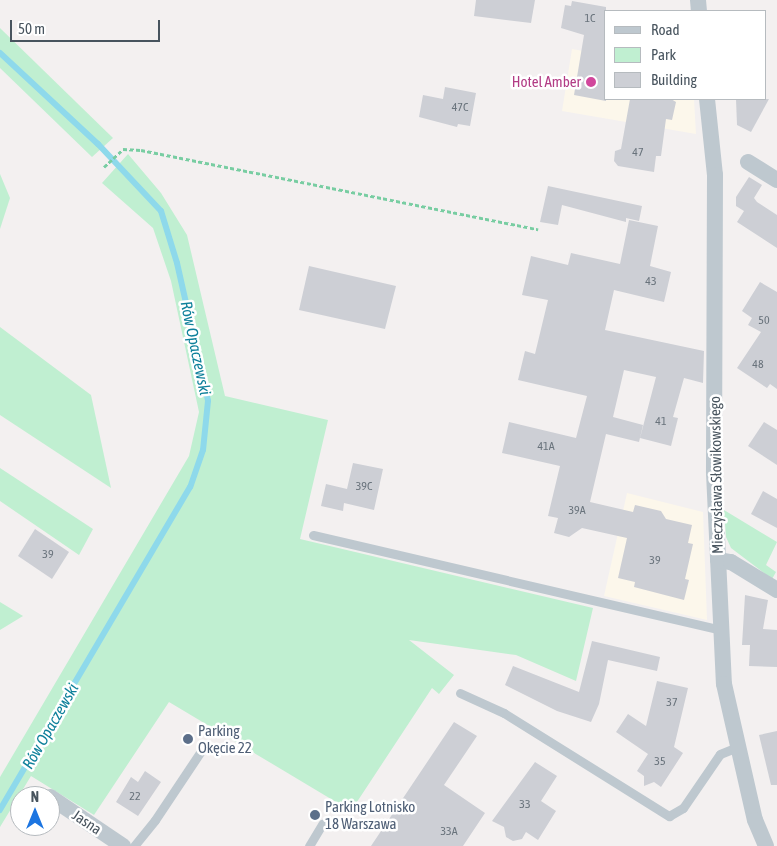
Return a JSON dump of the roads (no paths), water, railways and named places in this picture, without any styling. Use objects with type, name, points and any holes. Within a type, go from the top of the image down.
[{"type":"street","name":"Mieczysława Słowikowskiego","points":[[707,100],[715,175],[714,473],[724,684],[755,820],[766,846]]},
{"type":"street","points":[[748,162],[777,180]]},
{"type":"street","points":[[718,560],[736,565],[777,590]]},
{"type":"street","name":"Jasna","points":[[60,804],[124,846]]},
{"type":"lane","points":[[313,535],[721,630]]},
{"type":"lane","points":[[460,693],[504,713],[668,816],[683,808],[720,754],[737,747]]},
{"type":"lane","points":[[134,846],[155,820],[205,745]]},
{"type":"lane","points":[[309,846],[322,824]]},
{"type":"waterway","name":"Rów Opaczewski","points":[[0,53],[98,144],[161,211],[177,263],[208,401],[203,450],[190,487],[0,810]]},
{"type":"place","name":"Hotel Amber","points":[[591,82]]},
{"type":"place","name":"Parking Okęcie 22","points":[[188,739]]},
{"type":"place","name":"Parking Lotnisko 18 Warszawa","points":[[315,815]]}]
